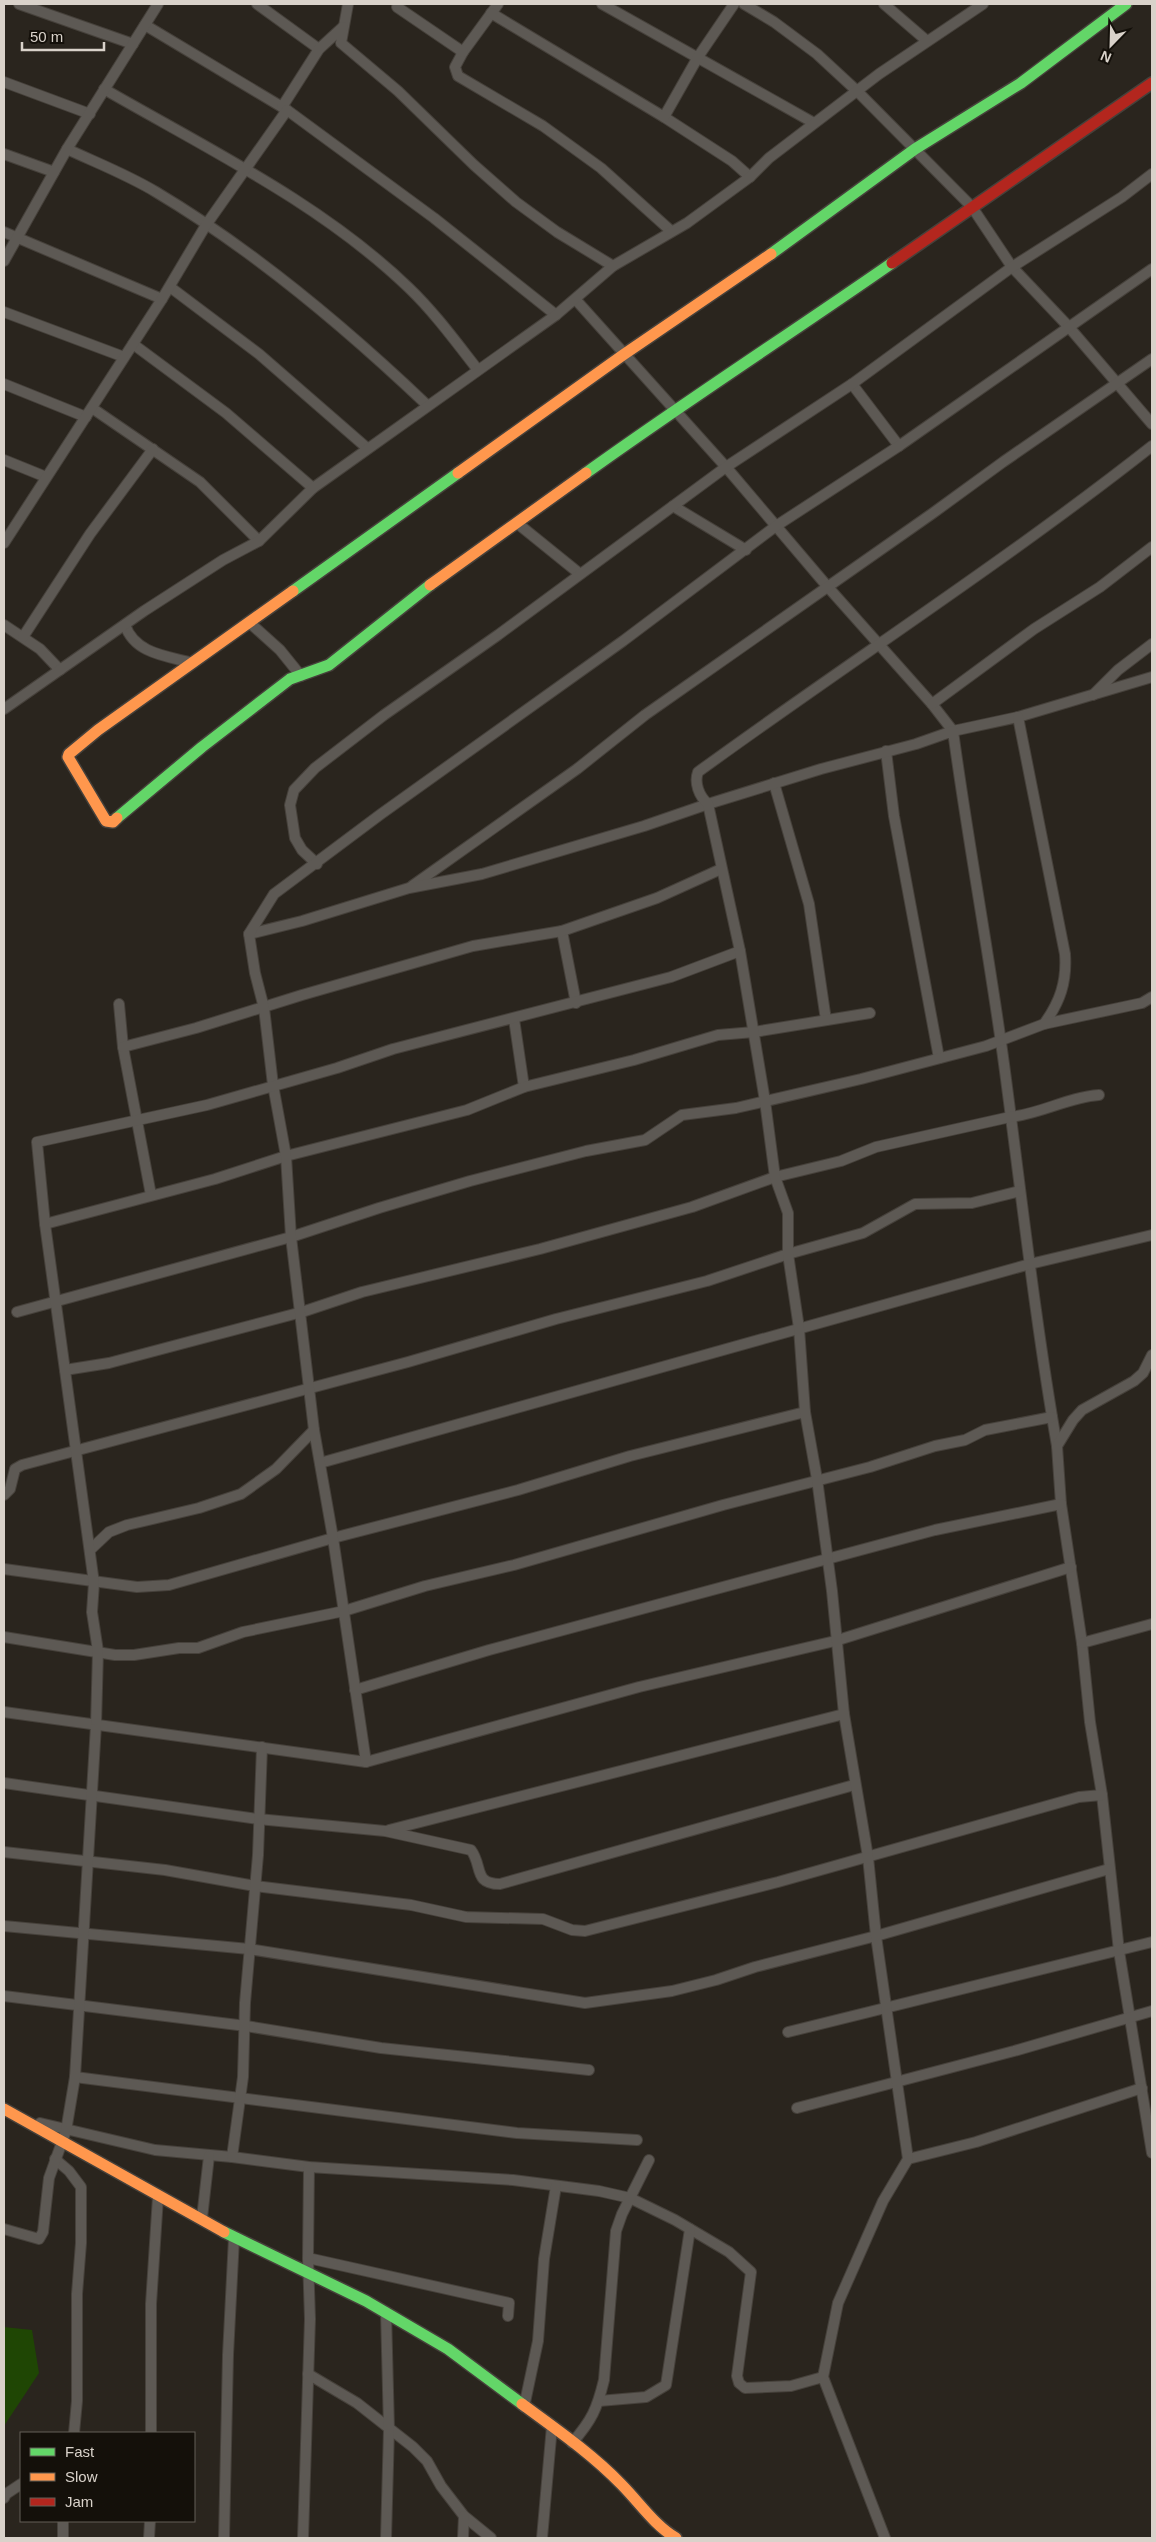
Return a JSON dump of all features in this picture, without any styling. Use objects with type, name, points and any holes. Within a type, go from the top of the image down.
[{"type":"street","points":[[19,4],[133,44]]},
{"type":"street","points":[[4,261],[67,149],[158,4]]},
{"type":"street","points":[[258,4],[319,49]]},
{"type":"street","points":[[348,4],[340,43],[398,92],[474,165],[557,232],[613,266]]},
{"type":"street","points":[[498,4],[462,52],[455,71],[464,82],[496,97],[601,168],[671,231]]},
{"type":"street","points":[[602,4],[814,123]]},
{"type":"street","points":[[664,117],[698,57],[734,4]]},
{"type":"street","points":[[744,4],[774,22],[817,54],[857,91],[972,207],[1012,267],[1068,326],[1152,424]]},
{"type":"street","points":[[884,4],[927,41]]},
{"type":"street","points":[[4,709],[223,560],[259,541],[313,488],[556,315],[576,300],[613,266],[687,223],[750,177],[769,158],[857,91],[983,4]]},
{"type":"street","points":[[1126,4],[1022,84],[915,149],[793,239],[623,355],[69,754],[69,761],[106,821],[113,822],[228,726],[286,682],[328,665],[360,642],[445,573],[674,410],[724,379],[1152,83]]},
{"type":"street","points":[[397,7],[462,52]]},
{"type":"street","points":[[491,12],[664,117],[732,161],[750,177]]},
{"type":"street","points":[[145,25],[284,108],[434,218],[556,315]]},
{"type":"street","points":[[4,543],[170,287],[206,225],[284,108],[319,49],[343,27]]},
{"type":"street","points":[[4,82],[90,114]]},
{"type":"street","points":[[104,89],[295,200],[354,242],[409,289],[450,334],[478,370]]},
{"type":"street","points":[[67,149],[155,192],[240,247],[375,356],[427,406]]},
{"type":"street","points":[[4,154],[54,172]]},
{"type":"street","points":[[317,864],[302,850],[295,838],[291,820],[290,805],[294,790],[301,781],[384,714],[726,467],[852,384],[1012,267],[1122,197],[1152,174]]},
{"type":"street","points":[[4,232],[162,299]]},
{"type":"street","points":[[366,1762],[333,1538],[314,1430],[302,1312],[291,1238],[286,1156],[273,1085],[264,1008],[255,973],[250,934],[274,894],[317,864],[441,770],[746,550],[776,526],[899,446],[1152,269]]},
{"type":"street","points":[[170,287],[259,354],[367,448]]},
{"type":"street","points":[[576,300],[623,355],[726,467],[827,586],[932,704],[953,731],[967,834],[984,927],[1057,1446],[1061,1504],[1082,1643],[1087,1703],[1102,1795],[1119,1951],[1152,2153]]},
{"type":"street","points":[[4,312],[124,357]]},
{"type":"street","points":[[133,344],[226,413],[313,488]]},
{"type":"street","points":[[409,888],[578,769],[645,715],[1152,360]]},
{"type":"street","points":[[4,384],[89,413],[153,449],[200,482],[259,541]]},
{"type":"street","points":[[852,384],[899,446]]},
{"type":"street","points":[[885,2538],[823,2376],[838,2303],[883,2201],[908,2159],[876,1936],[868,1857],[854,1785],[844,1714],[835,1641],[832,1591],[826,1559],[817,1480],[805,1412],[799,1328],[788,1254],[788,1213],[775,1178],[766,1101],[740,952],[708,804],[698,788],[698,772],[878,644],[1002,559],[1152,446]]},
{"type":"street","points":[[23,637],[90,534],[153,449]]},
{"type":"street","points":[[4,460],[46,477]]},
{"type":"street","points":[[673,506],[746,550]]},
{"type":"street","points":[[517,523],[580,574]]},
{"type":"street","points":[[932,704],[1034,629],[1100,587],[1152,547]]},
{"type":"street","points":[[250,623],[280,650],[301,676]]},
{"type":"street","points":[[125,625],[135,643],[144,650],[193,663]]},
{"type":"street","points":[[4,626],[40,649],[60,670]]},
{"type":"street","points":[[1092,696],[1118,670],[1152,644]]},
{"type":"street","points":[[250,934],[302,921],[409,888],[482,874],[644,826],[774,783],[886,750],[916,744],[953,731],[1018,717],[1152,677]]},
{"type":"street","points":[[1018,717],[1065,954],[1066,972],[1061,997],[1044,1024]]},
{"type":"street","points":[[886,750],[894,816],[939,1058]]},
{"type":"street","points":[[774,783],[809,904],[826,1020]]},
{"type":"street","points":[[123,1047],[264,1008],[473,946],[562,931],[657,898],[721,869]]},
{"type":"street","points":[[562,931],[576,1003]]},
{"type":"street","points":[[4,2229],[39,2239],[43,2232],[49,2178],[66,2131],[75,2077],[90,1860],[96,1725],[98,1651],[92,1612],[94,1583],[78,1452],[45,1224],[37,1142],[136,1122],[207,1105],[411,1044],[671,977],[740,952]]},
{"type":"street","points":[[18,1312],[291,1238],[462,1183],[586,1151],[645,1140],[682,1115],[736,1108],[939,1058],[999,1042],[1044,1024],[1142,1003],[1152,997]]},
{"type":"street","points":[[119,1004],[123,1047],[151,1195]]},
{"type":"street","points":[[45,1224],[214,1179],[286,1156],[467,1110],[524,1087],[634,1060],[718,1035],[754,1032],[870,1013]]},
{"type":"street","points":[[514,1019],[524,1087]]},
{"type":"street","points":[[65,1370],[109,1363],[302,1312],[362,1292],[540,1249],[692,1207],[775,1178],[841,1162],[876,1147],[1010,1117],[1030,1115],[1075,1099],[1099,1095]]},
{"type":"street","points":[[4,1495],[10,1489],[15,1468],[78,1452],[155,1428],[408,1362],[556,1318],[707,1281],[788,1254],[863,1233],[915,1204],[972,1203],[1020,1191]]},
{"type":"street","points":[[320,1463],[1030,1264],[1152,1235]]},
{"type":"street","points":[[1057,1446],[1073,1420],[1082,1410],[1134,1381],[1143,1373],[1152,1355]]},
{"type":"street","points":[[4,1569],[94,1583],[137,1587],[169,1585],[333,1538],[518,1490],[630,1456],[805,1412]]},
{"type":"street","points":[[4,1637],[134,1655],[179,1648],[198,1648],[243,1632],[344,1611],[425,1586],[514,1564],[870,1467],[935,1446],[966,1440],[985,1430],[1052,1418]]},
{"type":"street","points":[[90,1550],[110,1532],[127,1525],[199,1508],[242,1494],[276,1469],[314,1430]]},
{"type":"street","points":[[355,1690],[489,1650],[935,1530],[1061,1504]]},
{"type":"street","points":[[4,1712],[366,1762],[639,1687],[835,1641],[1070,1567]]},
{"type":"street","points":[[1082,1643],[1152,1624]]},
{"type":"street","points":[[385,1831],[844,1714]]},
{"type":"street","points":[[232,2157],[242,2097],[262,1747]]},
{"type":"street","points":[[4,1783],[258,1819],[385,1831],[471,1850],[476,1856],[479,1872],[483,1880],[491,1884],[500,1884],[854,1785]]},
{"type":"street","points":[[4,1852],[90,1860],[210,1876],[255,1886],[411,1905],[466,1917],[543,1919],[572,1930],[585,1931],[868,1857],[1079,1797],[1102,1795]]},
{"type":"street","points":[[4,1926],[249,1949],[585,2003],[672,1991],[800,1954],[876,1936],[1109,1870]]},
{"type":"street","points":[[788,2032],[1152,1942]]},
{"type":"street","points":[[4,1996],[246,2026],[381,2048],[589,2070]]},
{"type":"street","points":[[797,2108],[836,2100],[896,2081],[1014,2051],[1152,2011]]},
{"type":"street","points":[[75,2077],[517,2133],[637,2140]]},
{"type":"street","points":[[908,2159],[976,2142],[1142,2088]]},
{"type":"street","points":[[6,2111],[66,2131],[155,2150],[310,2167],[513,2180],[599,2191],[630,2198],[690,2229],[729,2252],[751,2272],[737,2376],[739,2383],[745,2388],[791,2386],[823,2376]]},
{"type":"street","points":[[6,2111],[158,2197],[202,2218],[234,2238],[386,2312],[448,2349],[524,2408],[552,2426],[620,2483],[664,2531],[676,2538]]},
{"type":"street","points":[[202,2218],[209,2156]]},
{"type":"street","points":[[55,2159],[69,2171],[81,2187],[81,2243],[77,2294],[77,2401],[74,2432]]},
{"type":"street","points":[[572,2443],[590,2423],[599,2401],[604,2380],[616,2231],[649,2160]]},
{"type":"street","points":[[303,2538],[311,2295],[308,2258],[310,2167]]},
{"type":"street","points":[[524,2408],[538,2342],[544,2259],[556,2186]]},
{"type":"street","points":[[151,2432],[151,2304],[158,2197]]},
{"type":"street","points":[[599,2401],[646,2397],[666,2385],[690,2229]]},
{"type":"street","points":[[224,2538],[228,2355],[234,2238]]},
{"type":"street","points":[[308,2258],[509,2303],[508,2316]]},
{"type":"street","points":[[386,2312],[390,2429],[386,2538]]},
{"type":"street","points":[[308,2374],[357,2404],[427,2461],[441,2486],[464,2516],[491,2538]]},
{"type":"street","points":[[542,2538],[552,2426]]},
{"type":"street","points":[[4,2498],[6,2494],[20,2485]]},
{"type":"street","points":[[463,2538],[464,2516]]},
{"type":"street","points":[[63,2522],[63,2538]]},
{"type":"street","points":[[149,2538],[150,2522]]},
{"type":"green space","points":[[4,2327],[32,2330],[39,2373],[4,2426]]},
{"type":"traffic: fast","points":[[771,254],[915,149],[1021,83],[1126,4]]},
{"type":"traffic: fast","points":[[586,473],[892,263]]},
{"type":"traffic: fast","points":[[293,591],[458,473]]},
{"type":"traffic: fast","points":[[117,818],[202,747],[290,679],[329,665],[430,585]]},
{"type":"traffic: fast","points":[[224,2232],[366,2301],[448,2349],[522,2404]]},
{"type":"traffic: slow","points":[[458,473],[623,355],[771,254]]},
{"type":"traffic: slow","points":[[430,585],[586,473]]},
{"type":"traffic: slow","points":[[117,818],[113,822],[106,821],[68,757],[69,754],[98,730],[293,591]]},
{"type":"traffic: slow","points":[[4,2109],[224,2232]]},
{"type":"traffic: slow","points":[[522,2404],[598,2462],[654,2520],[676,2538]]},
{"type":"traffic: jam","points":[[892,263],[1152,83]]}]
